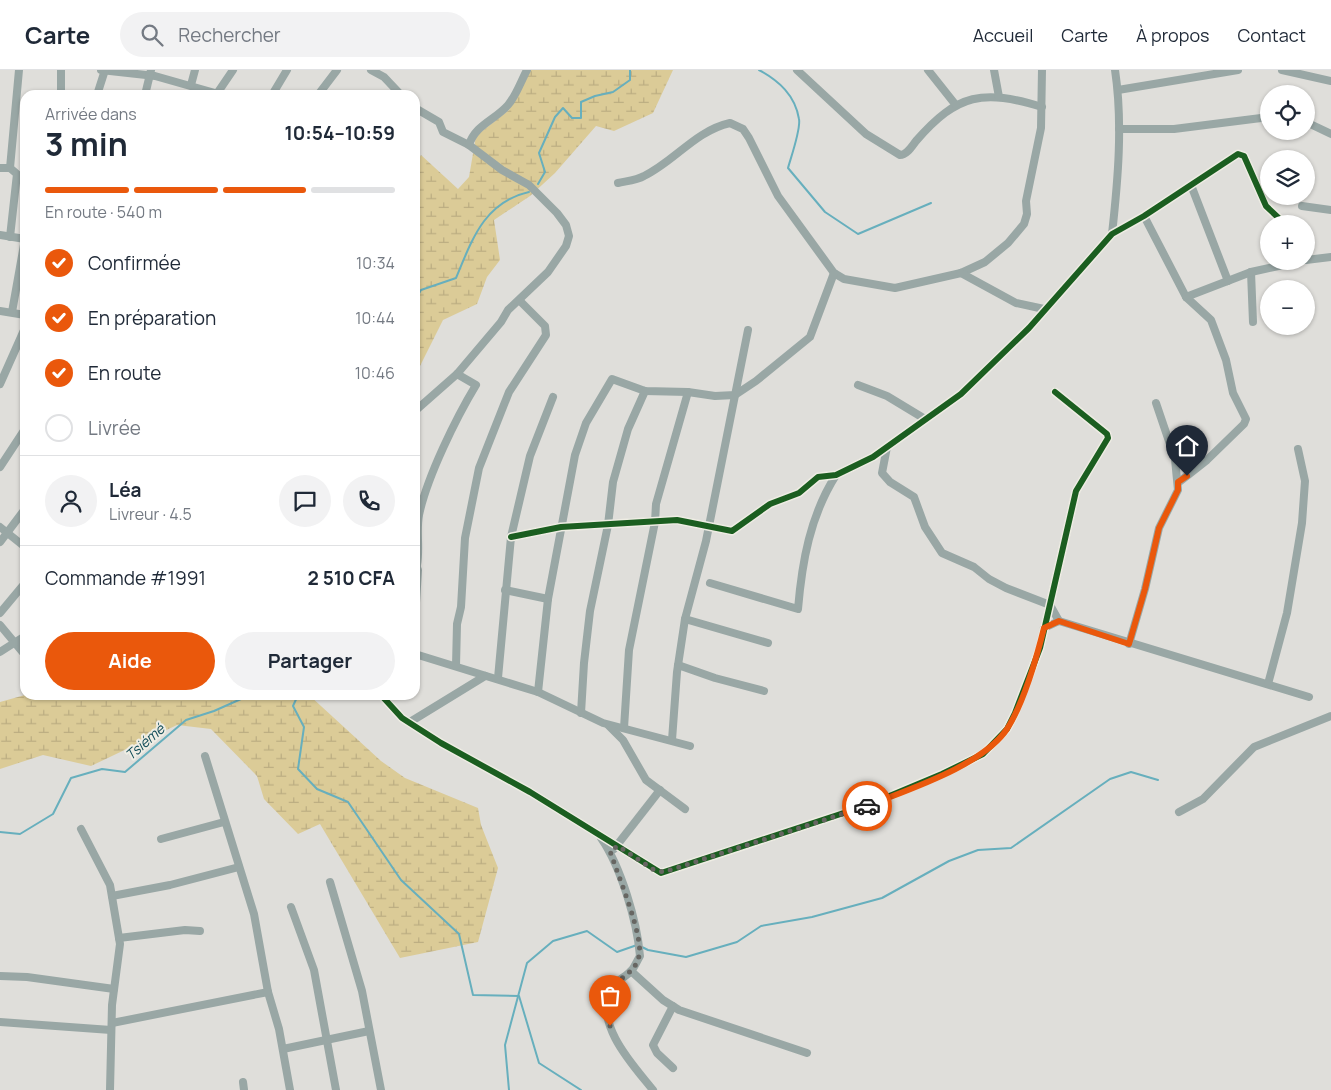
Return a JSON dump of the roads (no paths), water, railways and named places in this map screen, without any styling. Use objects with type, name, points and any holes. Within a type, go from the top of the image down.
[{"type":"street","points":[[10,168],[19,70]]},
{"type":"street","points":[[61,70],[61,90]]},
{"type":"street","points":[[101,70],[151,73],[206,90]]},
{"type":"street","points":[[99,90],[105,70]]},
{"type":"street","points":[[191,85],[195,70]]},
{"type":"street","points":[[220,90],[233,70]]},
{"type":"street","points":[[275,90],[287,70]]},
{"type":"street","points":[[322,90],[337,70]]},
{"type":"street","points":[[371,70],[384,77],[396,90]]},
{"type":"street","points":[[470,146],[472,137],[479,128],[508,105],[527,70]]},
{"type":"street","points":[[797,70],[866,134],[900,155],[908,152],[921,135],[955,104],[977,98],[999,96],[1042,107]]},
{"type":"street","points":[[928,70],[955,104]]},
{"type":"street","points":[[994,70],[999,96]]},
{"type":"street","points":[[618,183],[642,178],[688,143],[716,127],[730,123],[736,125],[749,138],[778,196],[834,273],[844,279],[895,288],[961,273],[985,262],[1008,243],[1024,224],[1027,214],[1026,201],[1038,146],[1042,107],[1042,70]]},
{"type":"street","points":[[1112,234],[1119,129],[1118,90],[1115,70]]},
{"type":"street","points":[[1118,90],[1238,70]]},
{"type":"street","points":[[1282,70],[1331,81]]},
{"type":"street","points":[[146,90],[151,73]]},
{"type":"street","points":[[420,111],[439,122],[443,132],[470,146],[502,170],[529,185],[566,225],[569,236],[561,255],[538,284],[508,310],[501,322],[457,374],[420,407]]},
{"type":"street","points":[[1119,129],[1174,129],[1260,118]]},
{"type":"street","points":[[1315,126],[1330,134]]},
{"type":"street","points":[[511,536],[561,527],[677,520],[732,531],[770,504],[800,493],[818,478],[836,475],[852,469],[887,447],[961,394],[1029,328],[1112,234],[1144,216],[1238,154],[1242,155],[1266,206],[1276,215]]},
{"type":"street","points":[[0,168],[10,168],[17,174],[10,236]]},
{"type":"street","points":[[1191,185],[1228,281]]},
{"type":"street","points":[[1302,206],[1331,210]]},
{"type":"street","points":[[1144,216],[1186,297],[1211,320],[1226,360],[1233,393],[1246,419],[1244,424],[1207,460],[1178,482]]},
{"type":"street","points":[[0,235],[20,238]]},
{"type":"street","points":[[1315,259],[1331,257]]},
{"type":"street","points":[[12,312],[20,267]]},
{"type":"street","points":[[1186,297],[1260,270]]},
{"type":"street","points":[[1251,272],[1253,322]]},
{"type":"street","points":[[538,692],[548,599],[575,455],[586,423],[612,379],[645,391],[688,392],[715,396],[735,395],[756,381],[810,337],[834,273]]},
{"type":"street","points":[[961,273],[1016,302],[1044,309]]},
{"type":"street","points":[[456,666],[457,624],[461,607],[465,538],[479,468],[509,392],[546,335],[545,326],[520,301]]},
{"type":"street","points":[[0,311],[20,314]]},
{"type":"street","points":[[672,740],[678,665],[685,620],[709,525],[748,330]]},
{"type":"street","points":[[0,384],[20,339]]},
{"type":"street","points":[[420,513],[437,464],[476,385],[457,374]]},
{"type":"street","points":[[858,385],[887,396],[925,419]]},
{"type":"street","points":[[581,713],[590,611],[608,525],[613,482],[628,429],[645,391]]},
{"type":"street","points":[[624,728],[629,650],[655,522],[656,504],[688,392]]},
{"type":"street","points":[[386,700],[402,718],[441,743],[530,792],[654,870],[664,872],[868,805],[973,760],[983,754],[1007,729],[1033,666],[1050,605],[1076,491],[1108,438],[1107,434],[1055,392]]},
{"type":"street","points":[[498,678],[511,536],[530,456],[553,397]]},
{"type":"street","points":[[1129,644],[1145,589],[1159,528],[1178,490],[1175,459],[1156,403]]},
{"type":"street","points":[[0,467],[20,437]]},
{"type":"street","points":[[887,447],[882,473],[890,482],[914,497],[925,527],[942,553],[974,567],[988,579],[1006,588],[1050,605],[1059,621],[1129,644],[1309,697]]},
{"type":"street","points":[[1268,684],[1287,613],[1302,523],[1305,481],[1298,449]]},
{"type":"street","points":[[710,583],[798,609],[804,555],[812,525],[836,475]]},
{"type":"street","points":[[0,542],[20,516]]},
{"type":"street","points":[[0,527],[20,543]]},
{"type":"street","points":[[0,613],[20,589]]},
{"type":"street","points":[[505,590],[548,599]]},
{"type":"street","points":[[685,620],[768,644]]},
{"type":"street","points":[[1044,628],[1059,621]]},
{"type":"street","points":[[0,625],[20,649]]},
{"type":"street","points":[[0,652],[20,640]]},
{"type":"street","points":[[420,655],[485,676],[498,678],[538,692],[612,728],[623,740],[643,776],[685,809]]},
{"type":"street","points":[[678,665],[714,678],[764,691]]},
{"type":"street","points":[[410,722],[485,676]]},
{"type":"street","points":[[1179,812],[1203,798],[1254,747],[1331,716]]},
{"type":"street","points":[[603,723],[690,746]]},
{"type":"street","points":[[204,756],[254,914],[268,992],[283,1049],[290,1090]]},
{"type":"street","points":[[610,851],[618,846],[660,790]]},
{"type":"street","points":[[161,839],[224,822]]},
{"type":"street","points":[[81,829],[110,885],[119,938],[111,1027],[110,1090]]},
{"type":"street","points":[[600,836],[610,851],[626,897],[639,945],[640,956],[631,971],[619,979],[610,990],[608,1018],[624,1055],[654,1090]]},
{"type":"street","points":[[112,896],[170,885],[239,867]]},
{"type":"street","points":[[330,882],[362,991],[381,1090]]},
{"type":"street","points":[[291,907],[314,970],[336,1090]]},
{"type":"street","points":[[119,938],[185,930],[200,931]]},
{"type":"street","points":[[631,971],[673,1006],[686,1014],[807,1053]]},
{"type":"street","points":[[0,976],[27,977],[114,989]]},
{"type":"street","points":[[0,1022],[111,1027],[268,992]]},
{"type":"street","points":[[672,1068],[657,1053],[653,1045],[673,1006]]},
{"type":"street","points":[[283,1049],[369,1031]]},
{"type":"waterway","name":"Tsiémé","points":[[538,184],[545,172],[539,153],[555,117],[563,108],[572,118],[581,118],[581,102],[595,96],[613,92],[630,80],[630,70]]},
{"type":"waterway","points":[[759,70],[779,84],[794,103],[799,124],[788,168],[825,212],[858,234],[931,203]]},
{"type":"waterway","name":"Tsiémé","points":[[420,292],[456,278],[474,237],[490,214],[501,204],[529,192]]},
{"type":"waterway","name":"Tsiémé","points":[[0,832],[20,834],[53,814],[71,778],[102,769],[125,772],[186,720],[214,711],[239,700]]},
{"type":"waterway","points":[[296,700],[293,706],[304,727],[298,769],[317,789],[348,802],[401,880],[459,934],[473,995],[519,996],[539,1063],[581,1090]]},
{"type":"waterway","points":[[642,947],[648,950],[686,957],[737,942],[761,926],[812,917],[882,898],[949,861],[978,850],[1011,848],[1110,779],[1131,772],[1158,780]]},
{"type":"waterway","points":[[509,1090],[505,1045],[527,963],[553,941],[587,931],[617,952],[637,945]]}]
